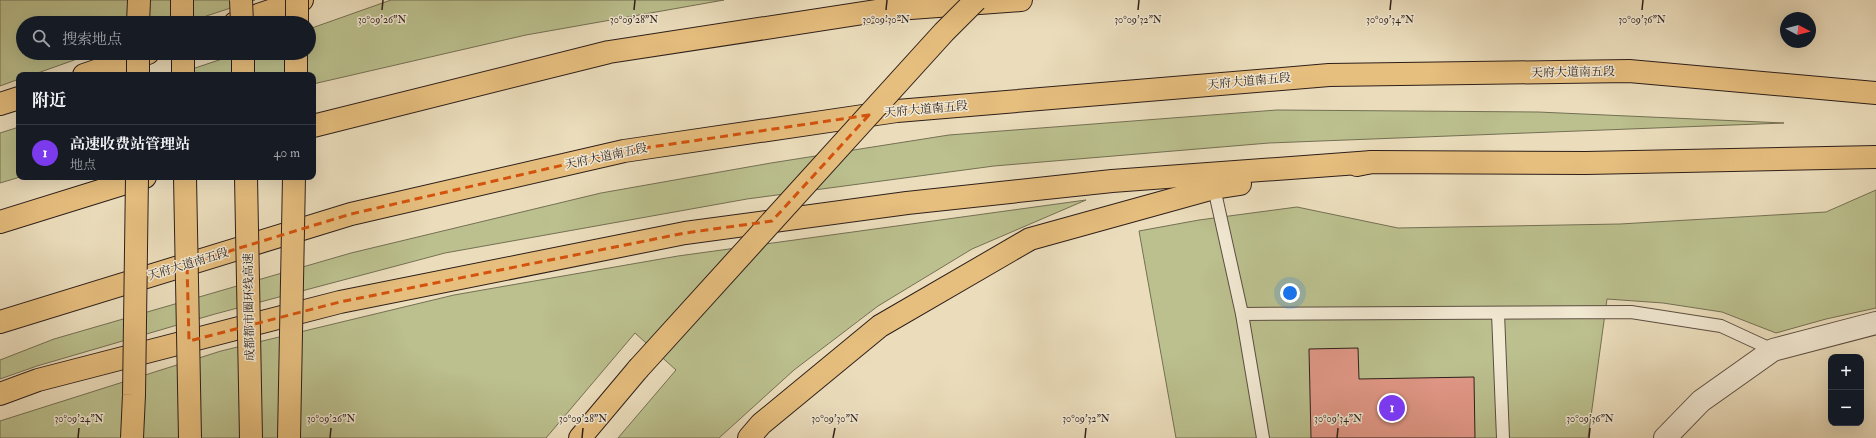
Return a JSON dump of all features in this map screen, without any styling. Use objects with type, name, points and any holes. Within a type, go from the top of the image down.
[{"type":"main road","points":[[138,16],[139,0]]},
{"type":"main road","points":[[182,0],[182,16]]},
{"type":"main road","points":[[241,0],[242,16]]},
{"type":"main road","points":[[297,0],[297,16]]},
{"type":"main road","points":[[255,16],[302,0]]},
{"type":"main road","points":[[580,438],[638,369],[944,32],[976,0]]},
{"type":"main road","points":[[316,125],[609,52],[883,10],[1021,0]]},
{"type":"main road","points":[[93,72],[128,60]]},
{"type":"main road","points":[[138,60],[138,72]]},
{"type":"main road","points":[[183,60],[183,72]]},
{"type":"main road","points":[[243,60],[243,72]]},
{"type":"main road","points":[[296,60],[296,72]]},
{"type":"main road","name":"天府大道南五段","points":[[0,322],[351,214],[624,151],[896,111],[1329,75],[1630,71],[1876,93]]},
{"type":"main road","points":[[0,104],[16,99]]},
{"type":"main road","points":[[0,394],[38,380],[340,302],[685,233],[907,203],[1104,181],[1372,162],[1586,163],[1876,157]]},
{"type":"main road","points":[[749,438],[762,424],[880,326],[1030,239],[1214,188],[1372,162]]},
{"type":"main road","points":[[0,222],[135,180]]},
{"type":"main road","points":[[132,438],[137,180]]},
{"type":"main road","points":[[185,180],[190,438]]},
{"type":"main road","name":"成都都市圈环线高速","points":[[246,180],[251,438]]},
{"type":"main road","points":[[289,438],[294,180]]},
{"type":"street","points":[[1665,438],[1701,401],[1773,350],[1876,323]]},
{"type":"lane","points":[[1214,188],[1242,314],[1263,438]]},
{"type":"lane","points":[[1242,314],[1631,312],[1721,326],[1773,350]]},
{"type":"lane","points":[[1498,313],[1503,438]]},
{"type":"highlighted area","points":[[869,115],[772,221],[685,233],[340,302],[189,341],[187,264],[351,214],[624,151]]},
{"type":"green space","points":[[0,0],[255,0],[206,16],[16,16],[16,60],[74,60],[40,72],[16,72],[16,80],[0,86]]},
{"type":"green space","points":[[391,0],[724,0],[526,35],[316,83],[316,72],[183,72],[219,60],[316,60],[316,27]]},
{"type":"green space","points":[[1277,110],[1538,112],[1784,123],[1269,143],[994,166],[747,199],[445,253],[215,314],[37,366],[0,379],[0,360],[54,339],[351,253],[601,193],[771,163],[949,135]]},
{"type":"green space","points":[[16,128],[16,178],[0,183],[0,133]]},
{"type":"green space","points":[[1876,190],[1876,308],[1826,319],[1776,333],[1722,312],[1663,303],[1607,299],[1588,438],[1176,438],[1139,231],[1199,220],[1297,207],[1398,228],[1620,224],[1826,212]]},
{"type":"green space","points":[[1086,200],[972,249],[878,306],[794,370],[719,438],[618,438],[676,370],[635,333],[546,438],[0,438],[0,421],[221,351],[454,295],[678,256]]},
{"type":"building","points":[[1358,348],[1359,379],[1474,377],[1475,438],[1311,438],[1309,349]]},
{"type":"place","name":"高速收费站管理站","points":[[1392,408]]}]
